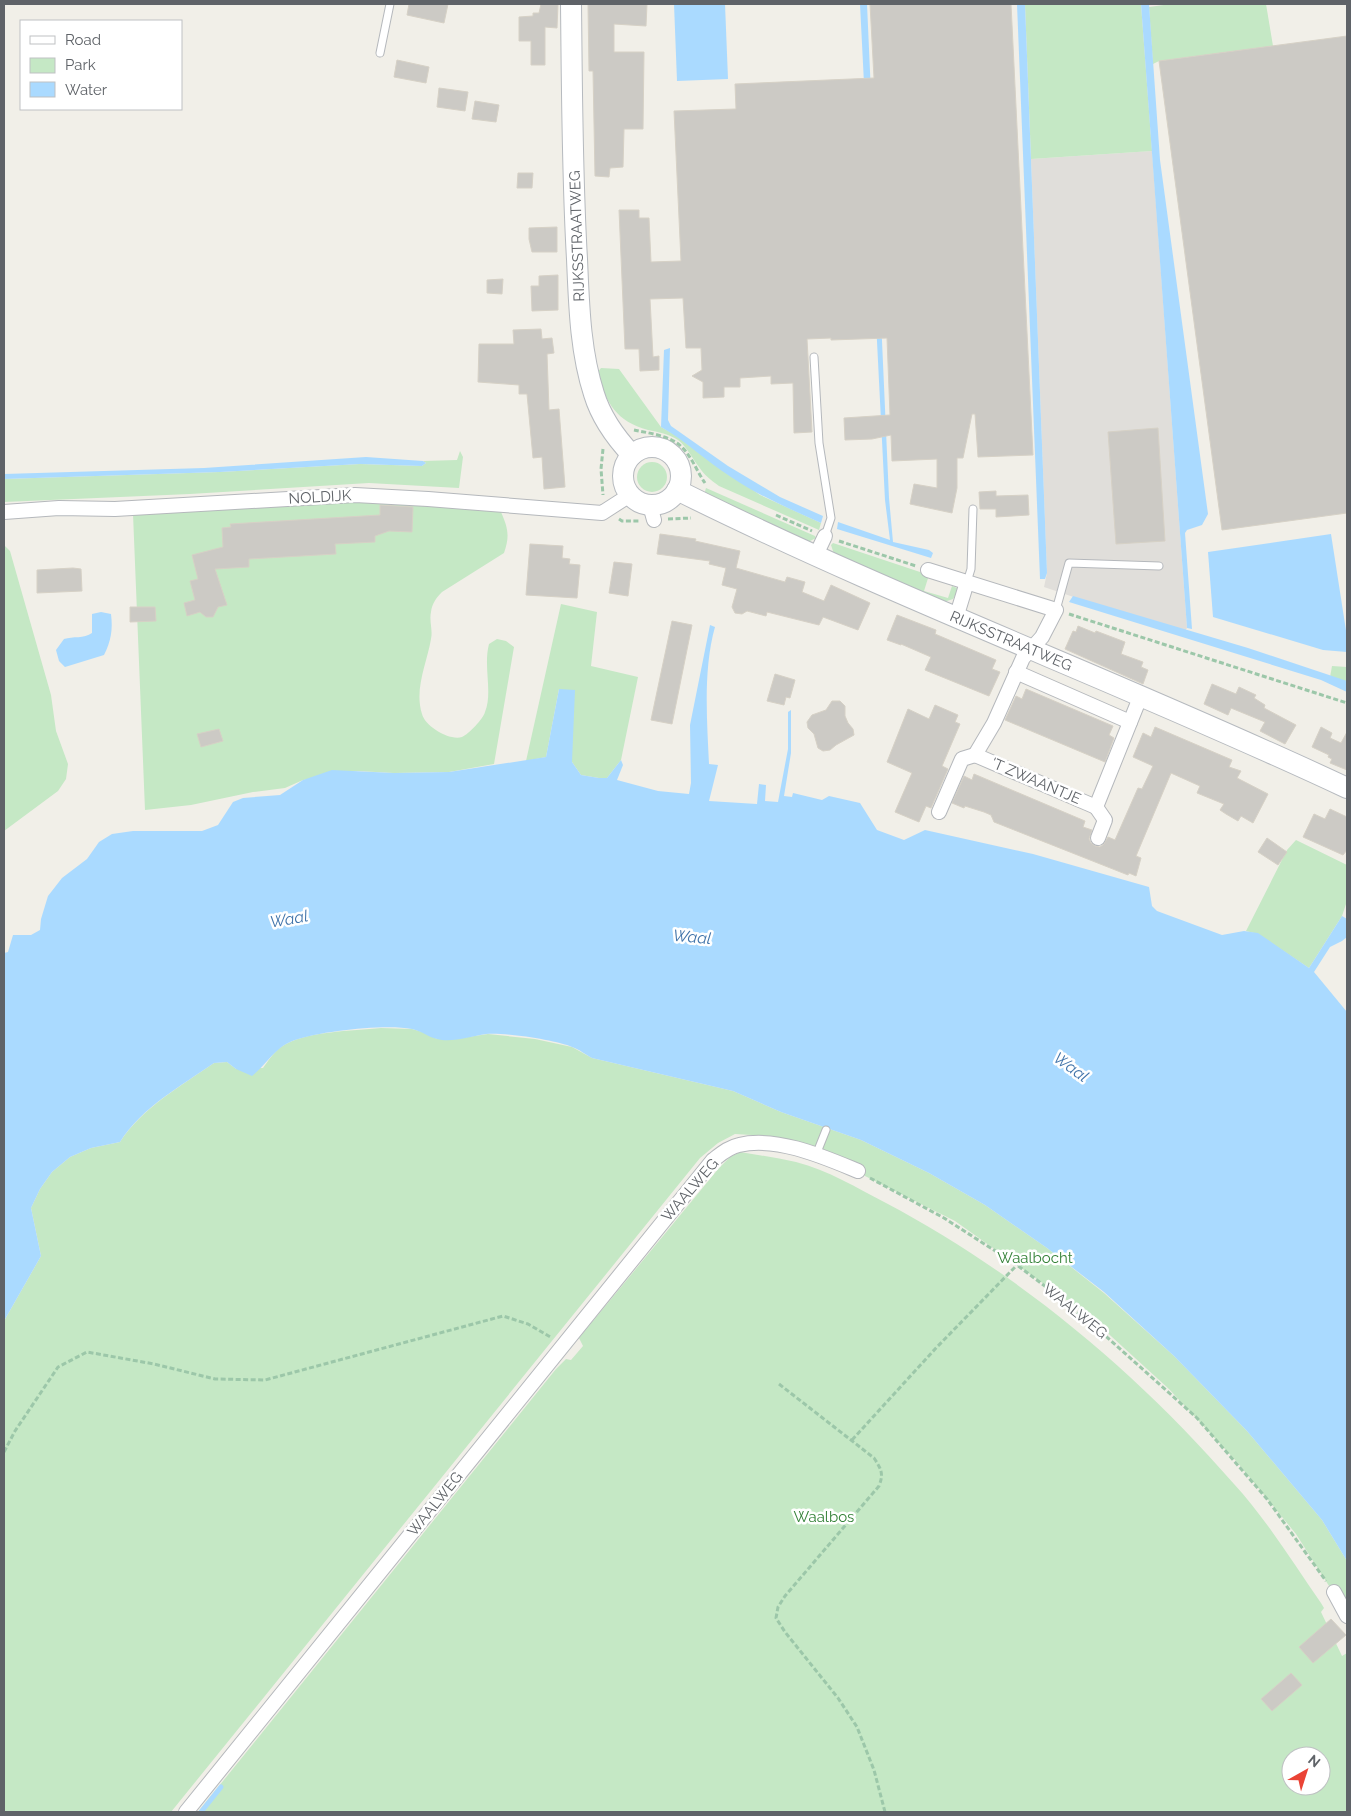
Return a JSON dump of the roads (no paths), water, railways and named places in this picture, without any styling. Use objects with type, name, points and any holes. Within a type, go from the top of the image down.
[{"type":"street","name":"RIJKSSTRAATWEG","points":[[570,4],[574,219],[582,337],[587,371],[594,397],[614,434],[632,455]]},
{"type":"street","points":[[648,448],[659,448],[677,462],[680,479],[677,490],[652,512],[630,495],[624,486],[623,475],[626,464],[632,455],[648,448]]},
{"type":"street","name":"RIJKSSTRAATWEG","points":[[677,490],[713,514],[816,554],[956,618],[1260,746],[1347,788]]},
{"type":"street","name":"NOLDIJK","points":[[4,512],[59,508],[115,509],[355,495],[428,499],[602,514],[630,495]]},
{"type":"street","points":[[816,554],[825,536]]},
{"type":"street","points":[[928,570],[1056,610]]},
{"type":"street","points":[[956,618],[967,582]]},
{"type":"street","name":"'T ZWAANTJE","points":[[975,755],[994,723],[1016,672],[1024,658],[1042,637],[1056,610]]},
{"type":"street","points":[[1016,672],[1130,722]]},
{"type":"street","name":"'T ZWAANTJE","points":[[1096,807],[1141,695]]},
{"type":"street","name":"'T ZWAANTJE","points":[[939,812],[962,759],[975,755],[1096,807],[1105,820],[1098,838]]},
{"type":"street","name":"WAALWEG","points":[[186,1812],[713,1160],[728,1149],[739,1145],[778,1144],[816,1155],[858,1171]]},
{"type":"street","points":[[1334,1592],[1347,1616]]},
{"type":"lane","points":[[380,54],[390,4]]},
{"type":"lane","points":[[814,358],[819,443],[831,518],[825,536]]},
{"type":"lane","points":[[967,582],[971,569],[973,508]]},
{"type":"lane","points":[[1056,610],[1069,563],[1159,566]]},
{"type":"lane","points":[[816,1155],[826,1130]]},
{"type":"water","points":[[674,4],[725,4],[728,79],[677,81]]},
{"type":"water","points":[[860,4],[867,4],[889,498],[893,542],[929,550],[933,553],[931,558],[837,529],[838,522],[890,540],[885,500]]},
{"type":"water","points":[[1017,4],[1025,4],[1047,573],[1045,579],[1040,579]]},
{"type":"water","points":[[1141,4],[1149,4],[1160,160],[1208,514],[1202,525],[1187,530],[1185,533],[1192,629],[1187,628]]},
{"type":"water","points":[[670,348],[668,420],[671,426],[728,466],[780,497],[823,516],[821,523],[775,502],[742,484],[661,427],[664,350]]},
{"type":"water","points":[[366,457],[423,461],[426,463],[422,466],[360,464],[220,472],[4,479],[4,474],[204,468]]},
{"type":"water","points":[[1331,534],[1347,637],[1347,652],[1323,650],[1213,617],[1208,552]]},
{"type":"water","points":[[1073,596],[1248,648],[1347,681],[1347,692],[1321,680],[1069,602]]},
{"type":"water","points":[[101,612],[111,614],[112,620],[111,635],[104,655],[65,667],[59,661],[56,650],[64,639],[86,636],[92,633],[92,614]]},
{"type":"water","name":"Waal","points":[[710,625],[715,627],[707,677],[709,764],[718,765],[709,801],[757,804],[759,784],[766,785],[765,801],[778,802],[788,749],[788,712],[791,710],[791,753],[784,796],[792,797],[793,793],[822,800],[829,796],[860,803],[877,830],[904,840],[925,830],[1033,854],[1149,887],[1152,906],[1157,911],[1222,935],[1244,931],[1258,933],[1309,968],[1342,916],[1347,919],[1347,937],[1330,947],[1314,972],[1347,1012],[1347,1561],[1322,1520],[1247,1431],[1174,1356],[1104,1292],[1047,1248],[985,1205],[929,1173],[861,1140],[781,1112],[733,1091],[592,1058],[565,1044],[543,1039],[517,1035],[486,1034],[455,1040],[443,1040],[412,1029],[386,1027],[354,1029],[321,1034],[288,1043],[282,1046],[252,1076],[236,1069],[227,1062],[214,1063],[163,1098],[139,1118],[120,1142],[91,1148],[70,1157],[52,1172],[40,1189],[31,1208],[41,1256],[4,1321],[4,953],[8,952],[13,935],[31,935],[40,930],[41,919],[48,896],[62,878],[87,859],[99,842],[112,834],[133,831],[202,831],[218,825],[233,802],[243,798],[280,795],[303,780],[332,770],[394,773],[449,772],[546,757],[559,689],[575,690],[572,762],[581,775],[607,778],[621,760],[623,765],[617,780],[658,791],[689,794],[691,783],[690,725]]},
{"type":"waterway","points":[[201,1812],[221,1787]]},
{"type":"park label","name":"Waalbocht","points":[[1035,1258]]},
{"type":"park label","name":"Waalbos","points":[[824,1517]]}]
